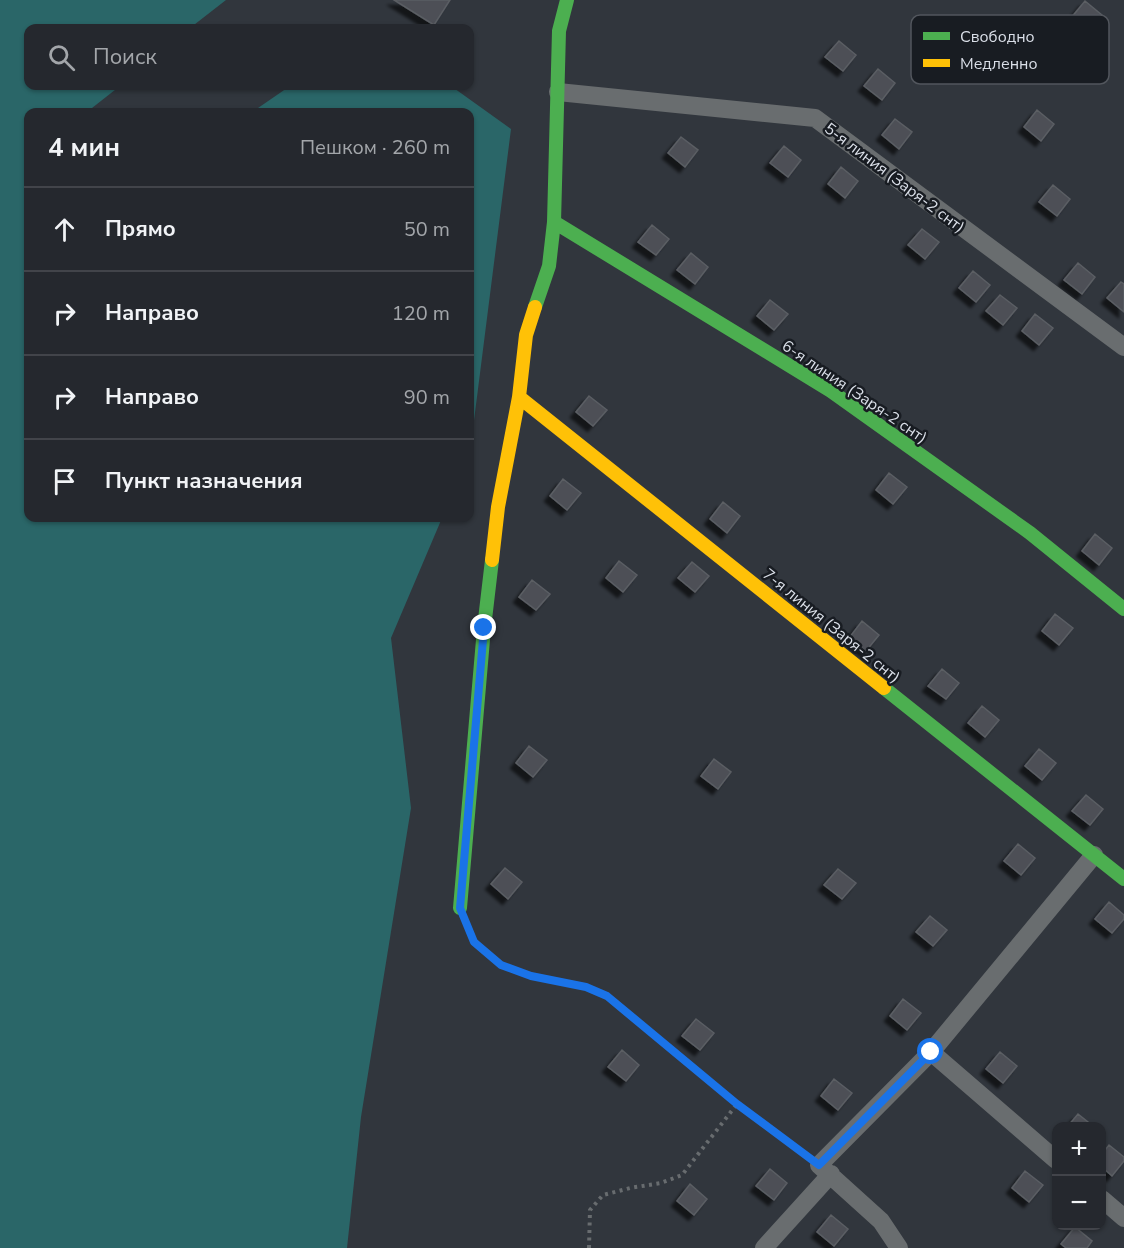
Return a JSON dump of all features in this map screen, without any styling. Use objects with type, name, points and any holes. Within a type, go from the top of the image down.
[{"type":"street","points":[[460,908],[484,628],[498,507],[519,397],[526,335],[549,266],[554,222],[559,31],[567,0]]},
{"type":"street","name":"5-я линия (Заря-2 снт)","points":[[558,92],[815,118],[1124,347]]},
{"type":"street","name":"6-я линия (Заря-2 снт)","points":[[554,222],[831,391],[1030,533],[1124,609]]},
{"type":"street","name":"7-я линия (Заря-2 снт)","points":[[519,397],[1124,879]]},
{"type":"street","points":[[764,1248],[825,1169],[931,1052],[1094,855]]},
{"type":"street","points":[[931,1052],[1052,1157]]},
{"type":"street","points":[[825,1169],[881,1221],[899,1248]]},
{"type":"street","points":[[1106,1203],[1124,1218]]},
{"type":"path","points":[[460,908],[474,942],[501,965],[531,976],[586,987],[607,996],[737,1104],[825,1169]]},
{"type":"path","points":[[589,1248],[590,1210],[603,1195],[661,1183],[682,1175],[737,1104]]},
{"type":"water","points":[[0,0],[226,0],[195,24],[24,24],[24,90],[115,90],[92,108],[24,108],[24,522],[440,522],[391,638],[411,808],[361,1117],[347,1248],[0,1248]]},
{"type":"water","points":[[284,90],[457,90],[511,129],[474,420],[474,108],[258,108]]},
{"type":"building","points":[[394,0],[450,0],[435,24]]},
{"type":"building","points":[[1085,1],[1102,15],[1073,15]]},
{"type":"building","points":[[839,41],[856,55],[843,71],[825,57]]},
{"type":"building","points":[[878,69],[895,83],[882,100],[864,86]]},
{"type":"building","points":[[1037,110],[1054,124],[1041,141],[1024,127]]},
{"type":"building","points":[[895,119],[912,132],[899,149],[882,135]]},
{"type":"building","points":[[681,137],[698,150],[685,167],[668,153]]},
{"type":"building","points":[[784,146],[801,160],[788,177],[770,163]]},
{"type":"building","points":[[841,167],[858,181],[845,198],[828,184]]},
{"type":"building","points":[[1053,185],[1070,199],[1057,216],[1039,202]]},
{"type":"building","points":[[652,225],[669,239],[656,255],[638,242]]},
{"type":"building","points":[[922,229],[939,242],[925,259],[908,245]]},
{"type":"building","points":[[691,253],[708,267],[695,284],[677,270]]},
{"type":"building","points":[[1078,263],[1095,277],[1082,294],[1064,280]]},
{"type":"building","points":[[973,271],[990,285],[976,302],[959,288]]},
{"type":"building","points":[[1121,282],[1124,284],[1124,312],[1107,298]]},
{"type":"building","points":[[1000,295],[1017,308],[1003,325],[986,311]]},
{"type":"building","points":[[770,300],[788,314],[774,330],[757,316]]},
{"type":"building","points":[[1035,314],[1053,328],[1039,345],[1022,331]]},
{"type":"building","points":[[589,396],[607,410],[593,426],[576,412]]},
{"type":"building","points":[[889,473],[907,487],[893,504],[876,490]]},
{"type":"building","points":[[563,479],[581,493],[567,510],[550,496]]},
{"type":"building","points":[[723,502],[740,516],[727,533],[710,519]]},
{"type":"building","points":[[1095,534],[1112,548],[1099,565],[1082,551]]},
{"type":"building","points":[[619,561],[637,575],[623,592],[606,578]]},
{"type":"building","points":[[692,562],[709,576],[695,592],[678,578]]},
{"type":"building","points":[[532,580],[550,594],[536,610],[519,597]]},
{"type":"building","points":[[1055,614],[1073,628],[1059,645],[1042,631]]},
{"type":"building","points":[[862,621],[879,635],[866,651],[849,638]]},
{"type":"building","points":[[942,669],[959,683],[946,699],[928,686]]},
{"type":"building","points":[[982,706],[999,720],[985,737],[968,723]]},
{"type":"building","points":[[529,746],[547,760],[533,777],[516,763]]},
{"type":"building","points":[[1039,749],[1056,763],[1042,780],[1025,766]]},
{"type":"building","points":[[714,759],[731,772],[718,789],[701,776]]},
{"type":"building","points":[[1086,795],[1103,809],[1090,825],[1072,811]]},
{"type":"building","points":[[1018,844],[1035,858],[1021,875],[1004,861]]},
{"type":"building","points":[[505,868],[522,882],[508,899],[491,884]]},
{"type":"building","points":[[838,869],[856,883],[842,899],[824,885]]},
{"type":"building","points":[[1109,902],[1124,915],[1124,919],[1112,933],[1095,919]]},
{"type":"building","points":[[930,916],[947,930],[933,946],[916,932]]},
{"type":"building","points":[[903,999],[921,1013],[907,1030],[890,1016]]},
{"type":"building","points":[[696,1019],[714,1033],[700,1050],[682,1036]]},
{"type":"building","points":[[622,1050],[639,1065],[626,1081],[608,1067]]},
{"type":"building","points":[[1000,1052],[1017,1066],[1003,1083],[986,1069]]},
{"type":"building","points":[[834,1079],[852,1093],[838,1110],[821,1096]]},
{"type":"building","points":[[1078,1114],[1088,1122],[1071,1122]]},
{"type":"building","points":[[1109,1145],[1124,1157],[1124,1161],[1112,1176],[1106,1171],[1106,1149]]},
{"type":"building","points":[[770,1169],[787,1183],[774,1200],[756,1186]]},
{"type":"building","points":[[1025,1171],[1043,1185],[1029,1202],[1012,1188]]},
{"type":"building","points":[[690,1184],[707,1199],[694,1215],[677,1201]]},
{"type":"building","points":[[831,1215],[848,1229],[834,1246],[817,1232]]},
{"type":"building","points":[[1073,1230],[1079,1230],[1092,1241],[1087,1248],[1066,1248],[1061,1244]]},
{"type":"traffic: fast","points":[[535,307],[549,266],[554,222],[559,31],[567,0]]},
{"type":"traffic: fast","points":[[554,222],[831,391],[1030,533],[1124,609]]},
{"type":"traffic: fast","points":[[460,908],[492,560]]},
{"type":"traffic: fast","points":[[884,688],[1124,879]]},
{"type":"traffic: slow","points":[[492,560],[498,507],[519,397],[526,335],[535,307]]},
{"type":"traffic: slow","points":[[519,397],[884,688]]},
{"type":"route","points":[[484,628],[460,908],[474,942],[501,965],[531,976],[586,987],[607,996],[737,1104],[819,1165],[931,1052]]}]
